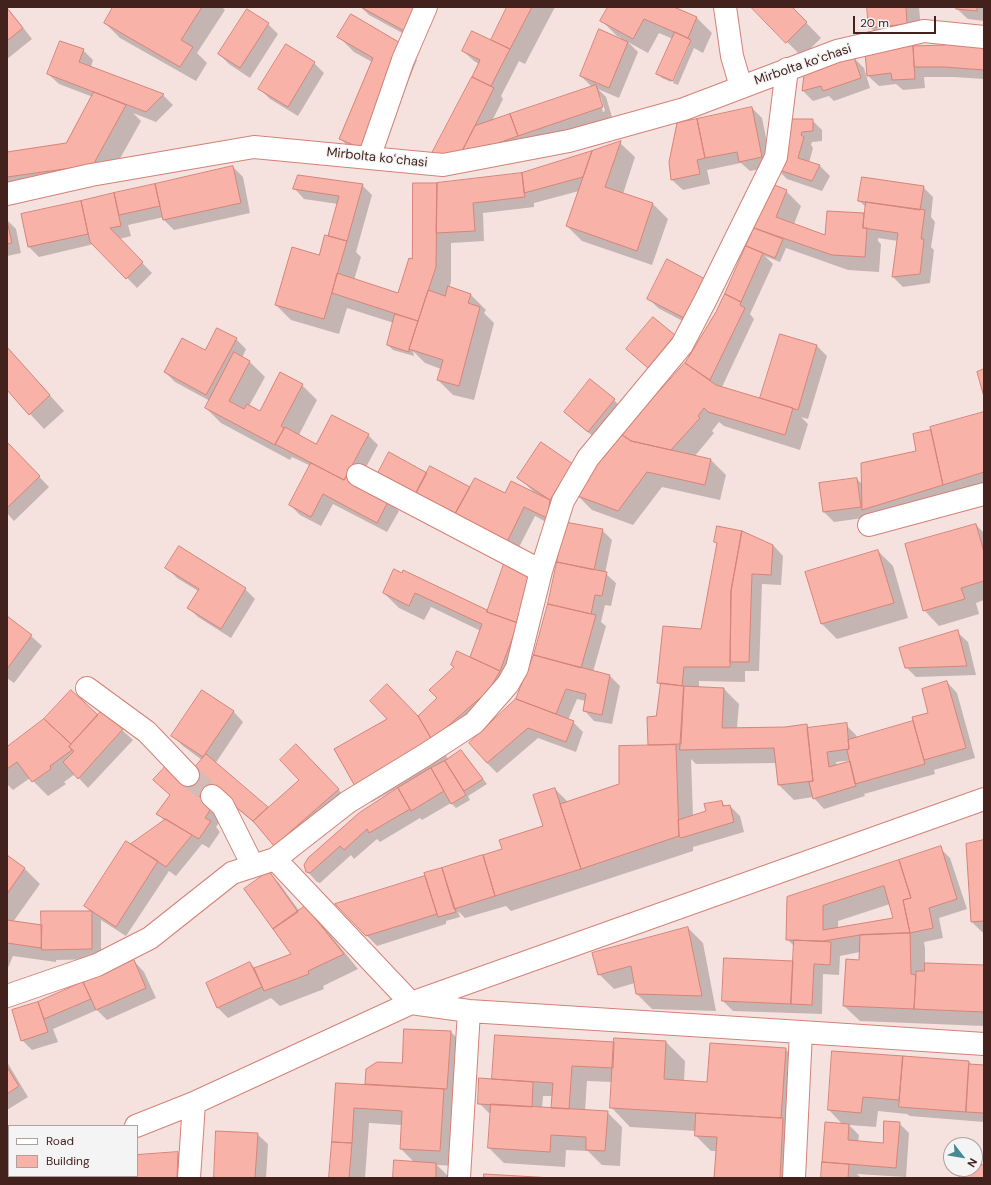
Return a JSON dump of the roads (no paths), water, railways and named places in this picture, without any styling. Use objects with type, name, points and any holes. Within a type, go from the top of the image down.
[{"type":"street","points":[[369,158],[403,60],[426,7]]},
{"type":"street","name":"Mirbolta koʻchasi","points":[[725,7],[732,56],[741,87]]},
{"type":"street","name":"Mirbolta koʻchasi","points":[[7,194],[90,175],[254,147],[443,165],[569,142],[684,109],[837,51],[924,31],[984,37]]},
{"type":"street","points":[[7,996],[97,965],[150,938],[232,873],[275,859],[348,802],[474,723],[508,684],[517,668],[541,571],[563,501],[588,458],[682,345],[776,157],[787,69]]},
{"type":"street","points":[[358,475],[541,571]]},
{"type":"street","points":[[869,525],[984,494]]},
{"type":"street","points":[[87,688],[147,732],[188,775]]},
{"type":"street","points":[[212,796],[223,806],[253,866]]},
{"type":"street","points":[[138,1125],[194,1103],[410,1003],[984,798]]},
{"type":"street","points":[[275,859],[410,1003],[470,1011],[984,1044]]},
{"type":"street","points":[[459,1178],[470,1011]]},
{"type":"street","points":[[794,1178],[800,1032]]},
{"type":"street","points":[[189,1178],[194,1103]]},
{"type":"tunnel","points":[[188,775],[212,796]]}]
